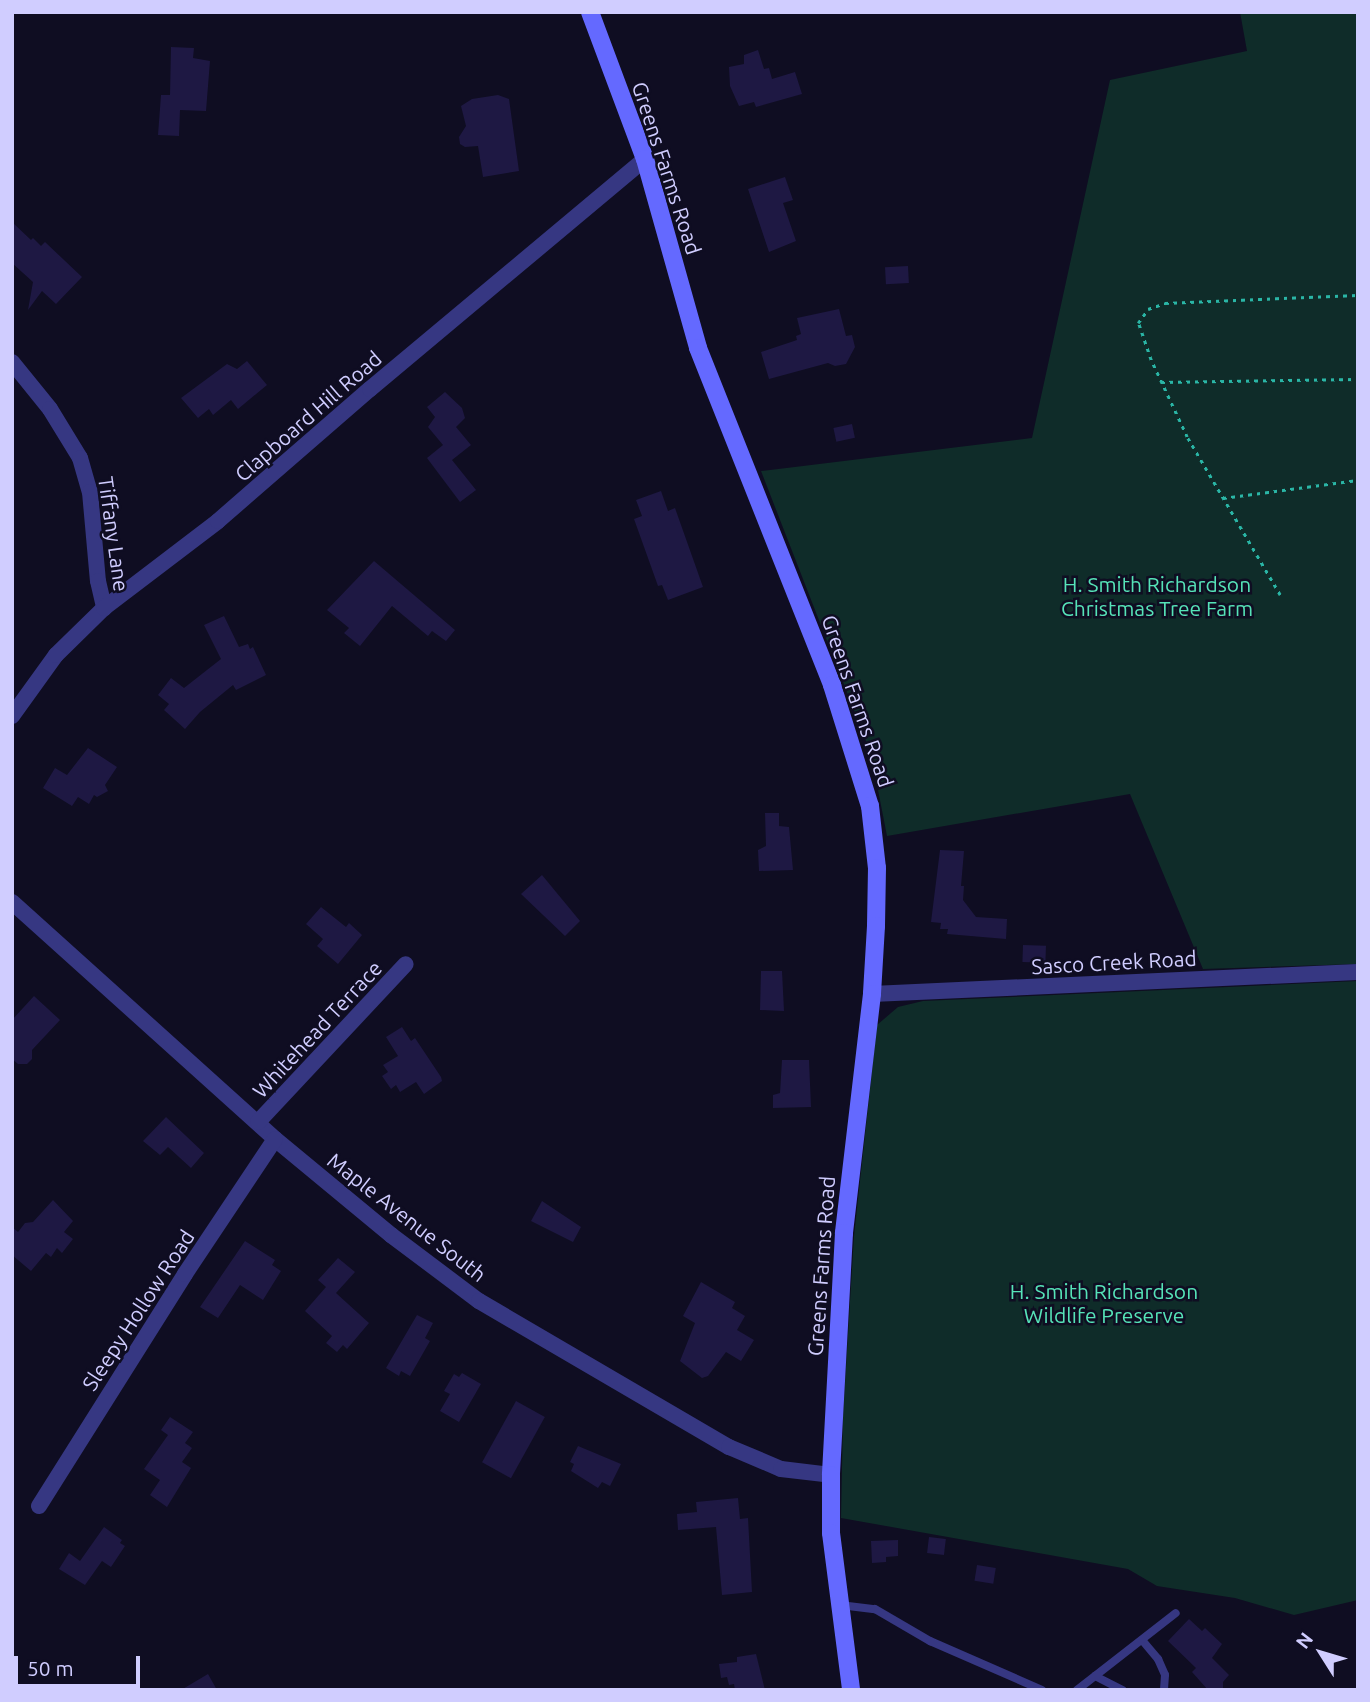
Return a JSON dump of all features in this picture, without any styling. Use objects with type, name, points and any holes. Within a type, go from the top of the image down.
[{"type":"street","name":"Greens Farms Road","points":[[590,12],[645,159],[698,348],[832,685],[870,806],[877,868],[872,994],[844,1233],[831,1475],[831,1533],[851,1690]]},
{"type":"street","name":"Clapboard Hill Road","points":[[12,716],[56,655],[104,608],[219,522],[370,389],[645,159]]},
{"type":"street","name":"Tiffany Lane","points":[[12,362],[50,409],[80,458],[90,492],[98,581],[104,608]]},
{"type":"street","name":"Maple Avenue South","points":[[12,902],[275,1139],[419,1257],[479,1301],[757,1461],[781,1469],[831,1475]]},
{"type":"street","name":"Whitehead Terrace","points":[[258,1122],[406,964]]},
{"type":"street","name":"Sasco Creek Road","points":[[872,994],[1358,972]]},
{"type":"street","name":"Sleepy Hollow Road","points":[[39,1506],[185,1274],[275,1139]]},
{"type":"lane","points":[[840,1605],[875,1609],[930,1641],[1042,1690]]},
{"type":"lane","points":[[1077,1690],[1176,1614]]},
{"type":"lane","points":[[1142,1640],[1158,1659],[1165,1675],[1164,1690]]},
{"type":"lane","points":[[1095,1676],[1123,1690]]},
{"type":"path","points":[[1280,595],[1187,437],[1161,382],[1138,323],[1148,309],[1165,303],[1358,295]]},
{"type":"path","points":[[1161,382],[1358,379]]},
{"type":"path","points":[[1223,498],[1358,480]]},
{"type":"green space","name":"H. Smith Richardson Christmas Tree Farm","points":[[1240,12],[1358,12],[1358,964],[1203,969],[1130,794],[887,836],[871,754],[761,471],[1032,438],[1110,80],[1247,51]]},
{"type":"green space","name":"H. Smith Richardson Wildlife Preserve","points":[[1358,981],[1358,1600],[1294,1615],[1235,1598],[1157,1586],[1128,1569],[841,1518],[843,1417],[854,1236],[877,1025],[898,1007],[923,1001]]},
{"type":"building","points":[[171,47],[194,48],[193,58],[210,61],[206,111],[180,110],[179,136],[158,135],[161,95],[170,95]]},
{"type":"building","points":[[758,50],[764,69],[769,68],[772,79],[795,72],[802,94],[756,107],[754,102],[739,106],[730,86],[729,67],[744,64],[744,55]]},
{"type":"building","points":[[498,95],[509,99],[519,171],[483,177],[478,146],[465,147],[460,144],[459,137],[466,126],[461,106],[472,99]]},
{"type":"building","points":[[785,177],[793,200],[783,203],[796,241],[769,252],[748,189]]},
{"type":"building","points":[[12,222],[31,240],[33,238],[41,246],[45,242],[82,277],[56,304],[42,291],[28,310],[33,282],[12,263]]},
{"type":"building","points":[[908,266],[909,283],[886,284],[885,267]]},
{"type":"building","points":[[839,309],[846,336],[852,335],[855,347],[846,364],[835,366],[828,363],[769,379],[761,352],[797,340],[796,336],[801,334],[797,318]]},
{"type":"building","points":[[247,361],[267,385],[238,409],[231,400],[213,415],[209,409],[198,418],[181,398],[227,364],[237,369]]},
{"type":"building","points":[[445,392],[462,408],[465,418],[456,427],[471,445],[452,460],[476,490],[460,502],[427,458],[443,445],[428,427],[435,417],[427,407]]},
{"type":"building","points":[[852,424],[855,438],[836,442],[833,428]]},
{"type":"building","points":[[661,491],[668,511],[675,508],[703,587],[668,600],[662,585],[658,586],[634,519],[642,516],[636,500]]},
{"type":"building","points":[[374,561],[455,630],[446,641],[432,631],[428,636],[392,606],[360,646],[344,633],[349,628],[327,610]]},
{"type":"building","points":[[224,616],[239,647],[248,644],[250,649],[253,647],[266,675],[236,690],[233,685],[200,712],[185,729],[164,710],[169,704],[158,695],[171,678],[184,688],[221,659],[204,625]]},
{"type":"building","points":[[88,748],[117,767],[105,785],[108,791],[97,797],[94,795],[89,804],[78,797],[72,806],[43,788],[55,768],[67,775]]},
{"type":"building","points":[[765,813],[779,813],[779,826],[789,827],[793,870],[759,871],[758,850],[766,846]]},
{"type":"building","points":[[940,850],[964,851],[961,886],[964,886],[963,900],[976,917],[1007,919],[1006,939],[947,934],[948,929],[940,929],[941,923],[931,922]]},
{"type":"building","points":[[542,875],[580,921],[565,936],[521,894]]},
{"type":"building","points":[[321,907],[346,927],[349,923],[362,935],[338,964],[317,946],[323,939],[306,924]]},
{"type":"building","points":[[1023,945],[1046,946],[1045,963],[1022,962]]},
{"type":"building","points":[[761,971],[782,971],[784,1011],[760,1010]]},
{"type":"building","points":[[34,996],[60,1020],[32,1050],[32,1059],[27,1064],[18,1064],[12,1059],[12,1020]]},
{"type":"building","points":[[402,1027],[411,1041],[415,1038],[441,1077],[442,1081],[424,1094],[416,1082],[400,1092],[396,1085],[391,1089],[382,1076],[388,1072],[383,1065],[398,1056],[386,1037]]},
{"type":"building","points":[[782,1060],[809,1060],[811,1107],[773,1108],[773,1095],[780,1093]]},
{"type":"building","points":[[166,1117],[204,1153],[191,1168],[168,1147],[160,1155],[143,1141]]},
{"type":"building","points":[[53,1200],[73,1221],[64,1232],[73,1239],[62,1253],[57,1248],[51,1257],[46,1253],[31,1271],[12,1255],[12,1227],[18,1232],[25,1223],[33,1222]]},
{"type":"building","points":[[542,1201],[581,1227],[573,1242],[531,1221]]},
{"type":"building","points":[[245,1241],[275,1260],[272,1265],[281,1271],[263,1300],[240,1285],[218,1318],[200,1307]]},
{"type":"building","points":[[338,1258],[355,1272],[336,1293],[369,1323],[347,1349],[343,1345],[337,1352],[326,1343],[332,1336],[305,1311],[326,1287],[318,1280]]},
{"type":"building","points":[[701,1282],[735,1302],[732,1308],[745,1316],[737,1330],[754,1340],[741,1361],[726,1352],[708,1376],[702,1378],[680,1361],[695,1323],[683,1316]]},
{"type":"building","points":[[417,1315],[433,1323],[425,1338],[430,1341],[410,1376],[401,1371],[399,1376],[386,1368]]},
{"type":"building","points":[[462,1373],[481,1384],[459,1422],[440,1411],[450,1394],[444,1391],[454,1374],[459,1377]]},
{"type":"building","points":[[516,1401],[545,1417],[511,1478],[482,1462]]},
{"type":"building","points":[[170,1417],[193,1432],[185,1443],[192,1448],[182,1462],[191,1468],[167,1507],[150,1495],[160,1480],[144,1469],[168,1435],[161,1430]]},
{"type":"building","points":[[578,1446],[621,1464],[610,1486],[602,1482],[598,1488],[571,1471],[574,1464],[570,1462]]},
{"type":"building","points":[[738,1498],[740,1519],[748,1518],[752,1592],[722,1595],[716,1527],[678,1530],[677,1514],[697,1512],[696,1502]]},
{"type":"building","points":[[104,1527],[122,1540],[120,1543],[125,1546],[111,1567],[102,1561],[85,1585],[59,1569],[69,1553],[80,1561]]},
{"type":"building","points":[[929,1537],[946,1539],[944,1555],[927,1553]]},
{"type":"building","points":[[898,1540],[898,1556],[886,1557],[886,1562],[872,1563],[871,1541]]},
{"type":"building","points":[[977,1565],[996,1568],[993,1584],[974,1581]]},
{"type":"building","points":[[1189,1619],[1202,1631],[1205,1628],[1222,1644],[1212,1658],[1229,1675],[1223,1682],[1223,1690],[1208,1690],[1192,1672],[1196,1668],[1168,1641]]},
{"type":"building","points":[[756,1654],[765,1690],[735,1690],[734,1684],[729,1685],[727,1677],[721,1678],[719,1664],[737,1662],[737,1657]]},
{"type":"building","points":[[208,1674],[217,1690],[181,1690]]}]
